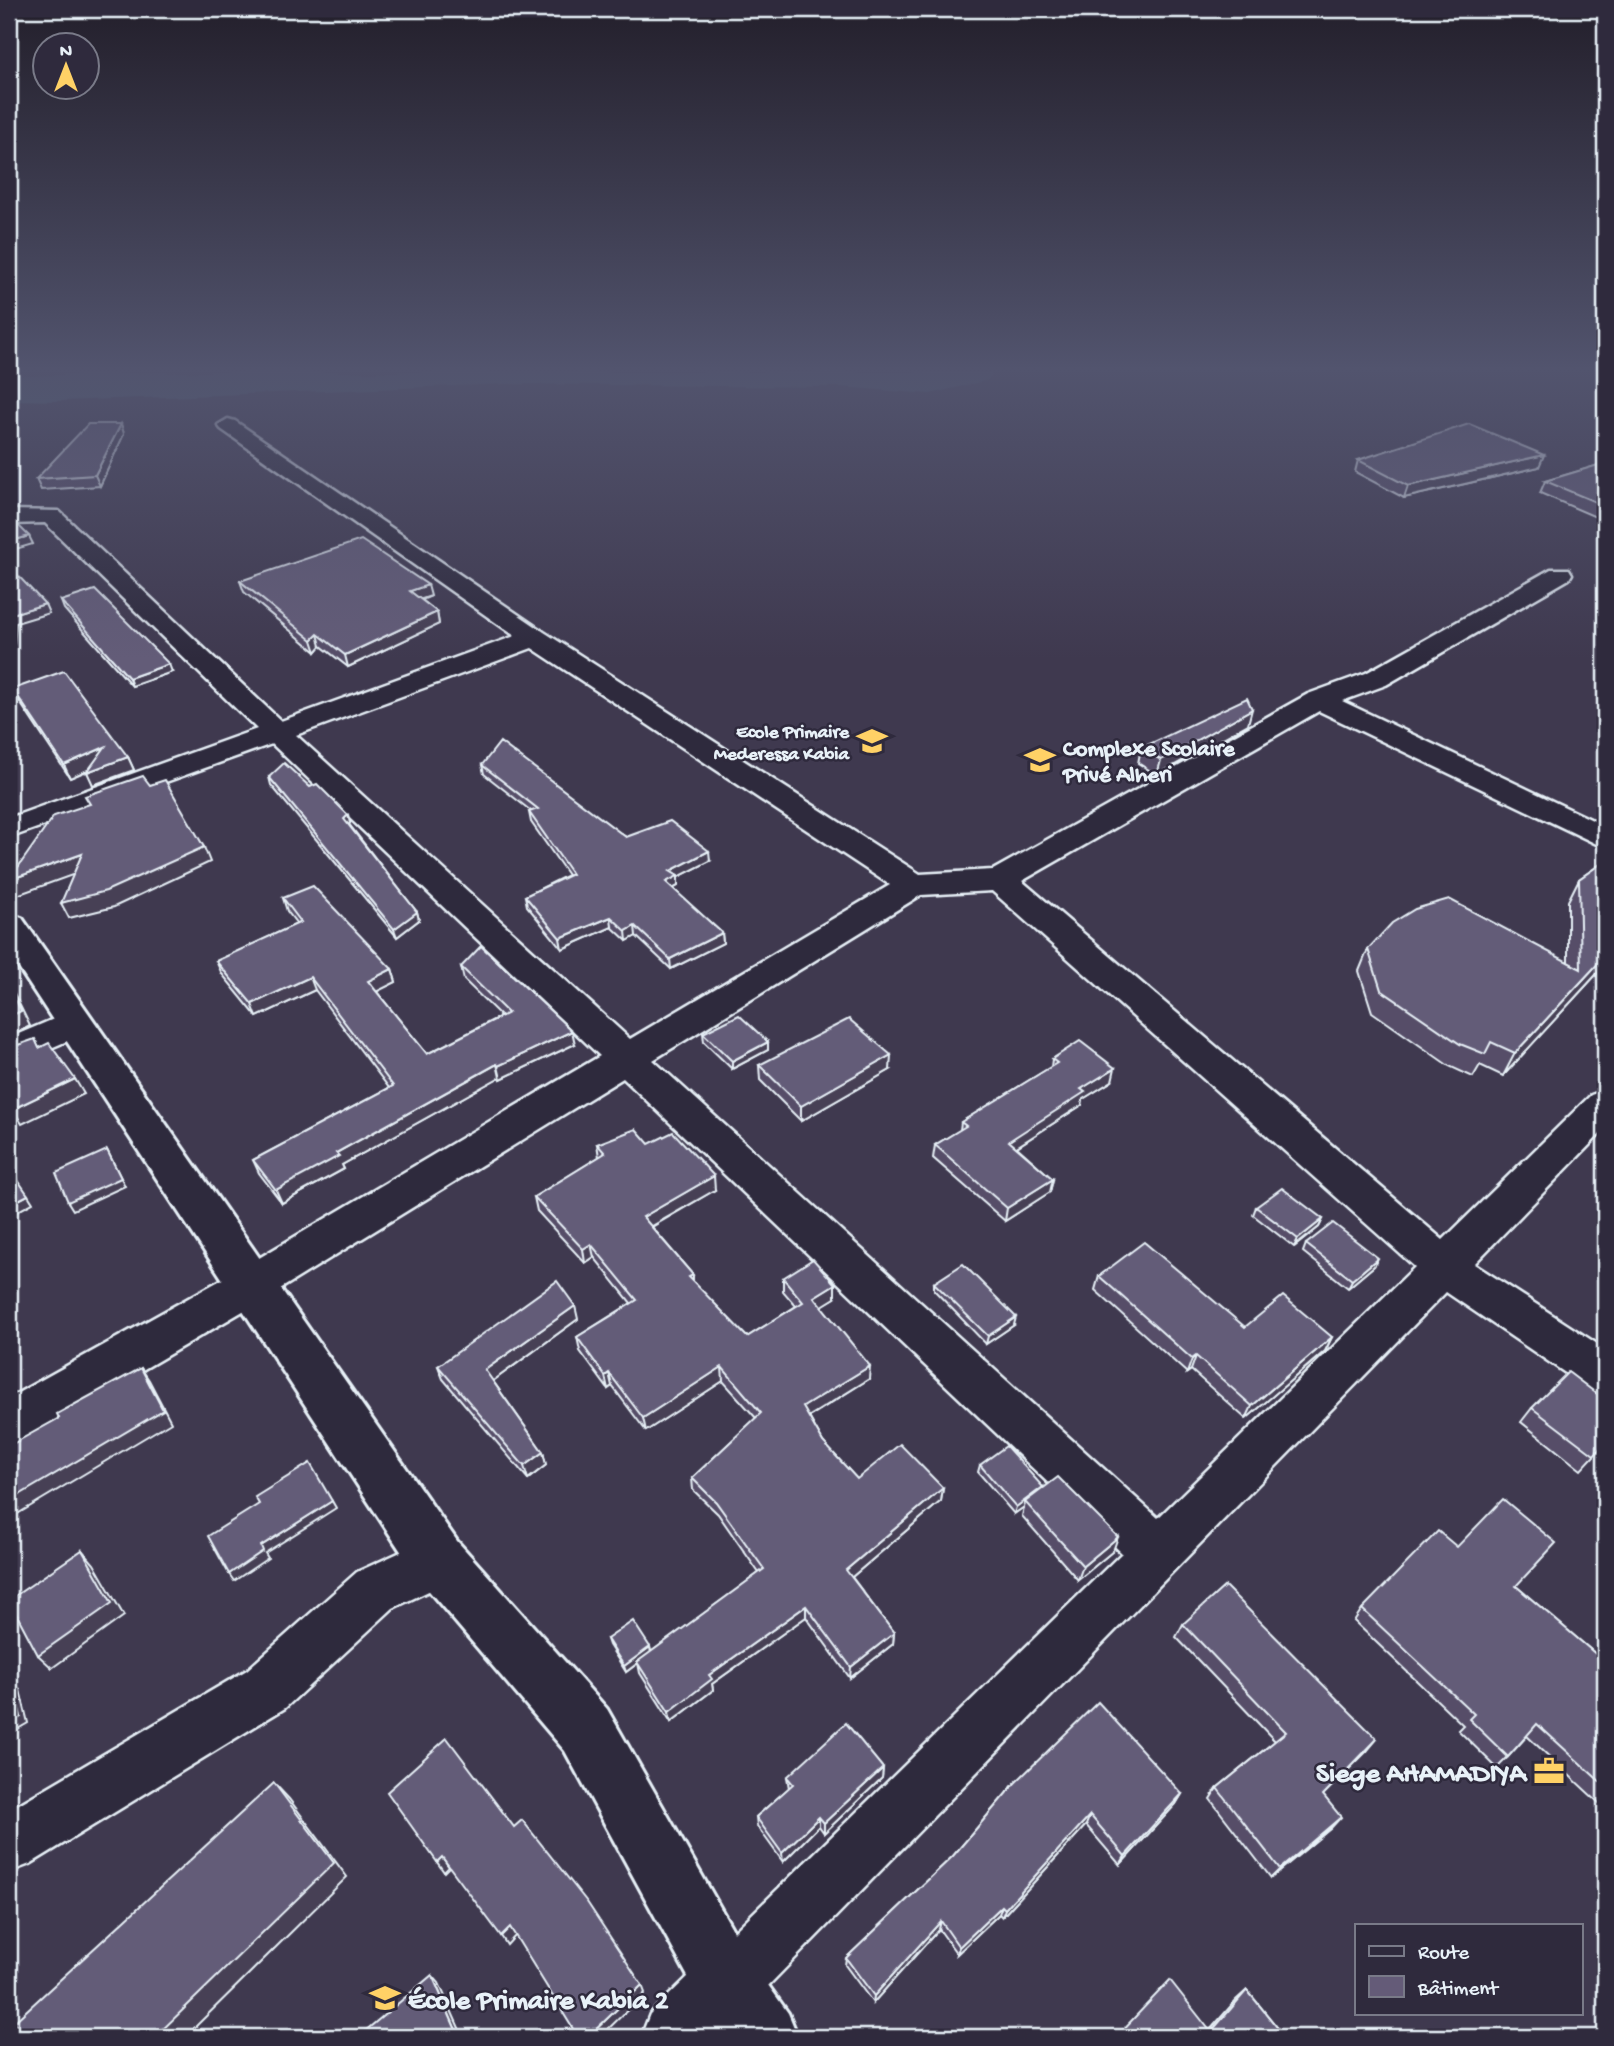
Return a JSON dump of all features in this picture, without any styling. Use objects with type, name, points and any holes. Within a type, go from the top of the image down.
[{"type":"street","points":[[289,467],[535,638],[914,885]]},
{"type":"street","points":[[9,517],[51,516],[276,732],[1158,1553]]},
{"type":"street","points":[[9,1423],[252,1284],[914,885],[1000,880],[1318,700],[1376,679],[1560,574]]},
{"type":"street","points":[[9,830],[535,638]]},
{"type":"street","points":[[1318,700],[1605,838]]},
{"type":"street","points":[[1000,880],[1444,1267],[1605,1374]]},
{"type":"street","points":[[9,926],[438,1560],[586,1730],[727,1983],[764,2037]]},
{"type":"street","points":[[9,1053],[75,1023]]},
{"type":"street","points":[[673,2037],[1605,1105]]},
{"type":"street","points":[[9,1843],[266,1689],[375,1590],[438,1560]]},
{"type":"building","points":[[47,467],[99,467],[95,475],[36,479]]},
{"type":"building","points":[[1372,467],[1489,467],[1408,486]]},
{"type":"building","points":[[1590,467],[1605,467],[1605,506],[1545,481]]},
{"type":"building","points":[[11,518],[29,536],[9,542]]},
{"type":"building","points":[[361,540],[428,585],[410,591],[437,612],[345,655],[318,634],[312,640],[240,581]]},
{"type":"building","points":[[9,566],[45,604],[12,614],[9,648]]},
{"type":"building","points":[[95,590],[169,664],[129,678],[61,601]]},
{"type":"building","points":[[64,671],[128,757],[87,772],[105,747],[64,765],[13,689]]},
{"type":"building","points":[[1247,698],[1252,709],[1161,760],[1141,748]]},
{"type":"building","points":[[500,742],[626,837],[670,821],[709,851],[670,871],[678,876],[666,882],[722,933],[670,959],[635,926],[626,931],[611,917],[560,938],[525,896],[572,874],[529,812],[538,809],[482,765]]},
{"type":"building","points":[[284,763],[310,787],[317,784],[348,815],[344,819],[417,912],[394,929],[269,777]]},
{"type":"building","points":[[143,776],[150,785],[165,780],[204,847],[106,891],[61,903],[82,854],[9,880],[54,816],[90,804],[85,796]]},
{"type":"building","points":[[1605,861],[1605,956],[1515,1053],[1491,1042],[1485,1054],[1460,1044],[1381,990],[1368,949],[1392,923],[1415,909],[1449,899],[1581,969],[1579,879]]},
{"type":"building","points":[[313,886],[392,969],[368,981],[427,1054],[508,1013],[461,967],[481,946],[572,1031],[498,1066],[497,1064],[336,1153],[339,1156],[276,1190],[253,1160],[393,1086],[310,977],[252,1004],[216,961],[301,922],[283,898]]},
{"type":"building","points":[[9,986],[21,1011],[9,1017]]},
{"type":"building","points":[[739,1015],[768,1042],[732,1061],[703,1033]]},
{"type":"building","points":[[849,1019],[891,1055],[801,1106],[759,1065]]},
{"type":"building","points":[[35,1039],[39,1048],[49,1043],[75,1079],[13,1109],[9,1103],[9,1048]]},
{"type":"building","points":[[1080,1041],[1115,1068],[1081,1089],[1085,1092],[1009,1141],[1053,1179],[1007,1208],[935,1145],[966,1126],[961,1122],[1057,1063],[1052,1059]]},
{"type":"building","points":[[636,1129],[649,1144],[673,1132],[714,1176],[643,1217],[693,1275],[689,1277],[747,1337],[803,1302],[783,1278],[813,1259],[835,1284],[814,1297],[870,1366],[803,1407],[823,1442],[857,1479],[900,1444],[943,1488],[846,1570],[894,1633],[851,1667],[806,1606],[709,1675],[712,1679],[669,1712],[637,1662],[764,1569],[716,1502],[692,1478],[761,1413],[722,1367],[643,1418],[609,1373],[605,1376],[577,1337],[637,1300],[591,1244],[583,1249],[534,1197],[605,1153],[597,1144]]},
{"type":"building","points":[[107,1150],[121,1178],[68,1202],[56,1173]]},
{"type":"building","points":[[9,1167],[28,1195],[9,1205]]},
{"type":"building","points":[[1282,1188],[1323,1219],[1298,1239],[1256,1207]]},
{"type":"building","points":[[1333,1223],[1378,1258],[1352,1280],[1306,1244]]},
{"type":"building","points":[[1144,1242],[1245,1327],[1283,1296],[1332,1337],[1252,1406],[1196,1356],[1192,1359],[1099,1276]]},
{"type":"building","points":[[963,1264],[1016,1317],[988,1336],[934,1283]]},
{"type":"building","points":[[557,1281],[575,1306],[485,1370],[543,1452],[524,1466],[438,1366]]},
{"type":"building","points":[[141,1368],[163,1410],[9,1501],[9,1446],[59,1418],[57,1414]]},
{"type":"building","points":[[1568,1372],[1605,1400],[1605,1443],[1594,1455],[1532,1408]]},
{"type":"building","points":[[1006,1446],[1043,1487],[1016,1507],[980,1465]]},
{"type":"building","points":[[310,1463],[332,1501],[261,1546],[263,1551],[229,1574],[208,1536],[259,1504],[255,1497]]},
{"type":"building","points":[[1058,1477],[1118,1537],[1083,1566],[1025,1502]]},
{"type":"building","points":[[1503,1499],[1556,1543],[1516,1586],[1605,1662],[1605,1786],[1537,1724],[1508,1757],[1469,1719],[1474,1714],[1362,1609],[1438,1531],[1457,1547]]},
{"type":"building","points":[[82,1550],[112,1603],[38,1655],[9,1600]]},
{"type":"building","points":[[1225,1586],[1377,1739],[1323,1795],[1341,1817],[1280,1869],[1217,1788],[1286,1732],[1183,1624]]},
{"type":"building","points":[[633,1621],[650,1647],[624,1666],[607,1639]]},
{"type":"building","points":[[13,1684],[21,1717],[9,1724],[9,1686]]},
{"type":"building","points":[[1098,1702],[1182,1794],[1125,1856],[1090,1815],[1005,1909],[1002,1906],[959,1947],[941,1921],[874,1996],[846,1958],[953,1856],[1015,1783]]},
{"type":"building","points":[[846,1723],[883,1768],[824,1823],[819,1817],[782,1853],[756,1817],[793,1784],[787,1777]]},
{"type":"building","points":[[447,1738],[514,1827],[522,1820],[587,1902],[642,1985],[588,2037],[578,2037],[510,1927],[501,1936],[442,1857],[437,1862],[387,1792]]},
{"type":"building","points":[[274,1783],[334,1863],[155,2037],[22,2037],[14,2022]]},
{"type":"building","points":[[432,1975],[459,2037],[358,2037]]},
{"type":"building","points":[[1170,1980],[1211,2032],[1247,1990],[1285,2037],[1116,2037]]},
{"type":"place","name":"Ecole Primaire Mederessa Kabia","points":[[872,741]]},
{"type":"place","name":"Complexe Scolaire Privé Alheri","points":[[1040,760]]},
{"type":"place","name":"Siege AHAMADIYA","points":[[1549,1771]]},
{"type":"place","name":"École Primaire Kabia 2","points":[[385,1998]]}]
